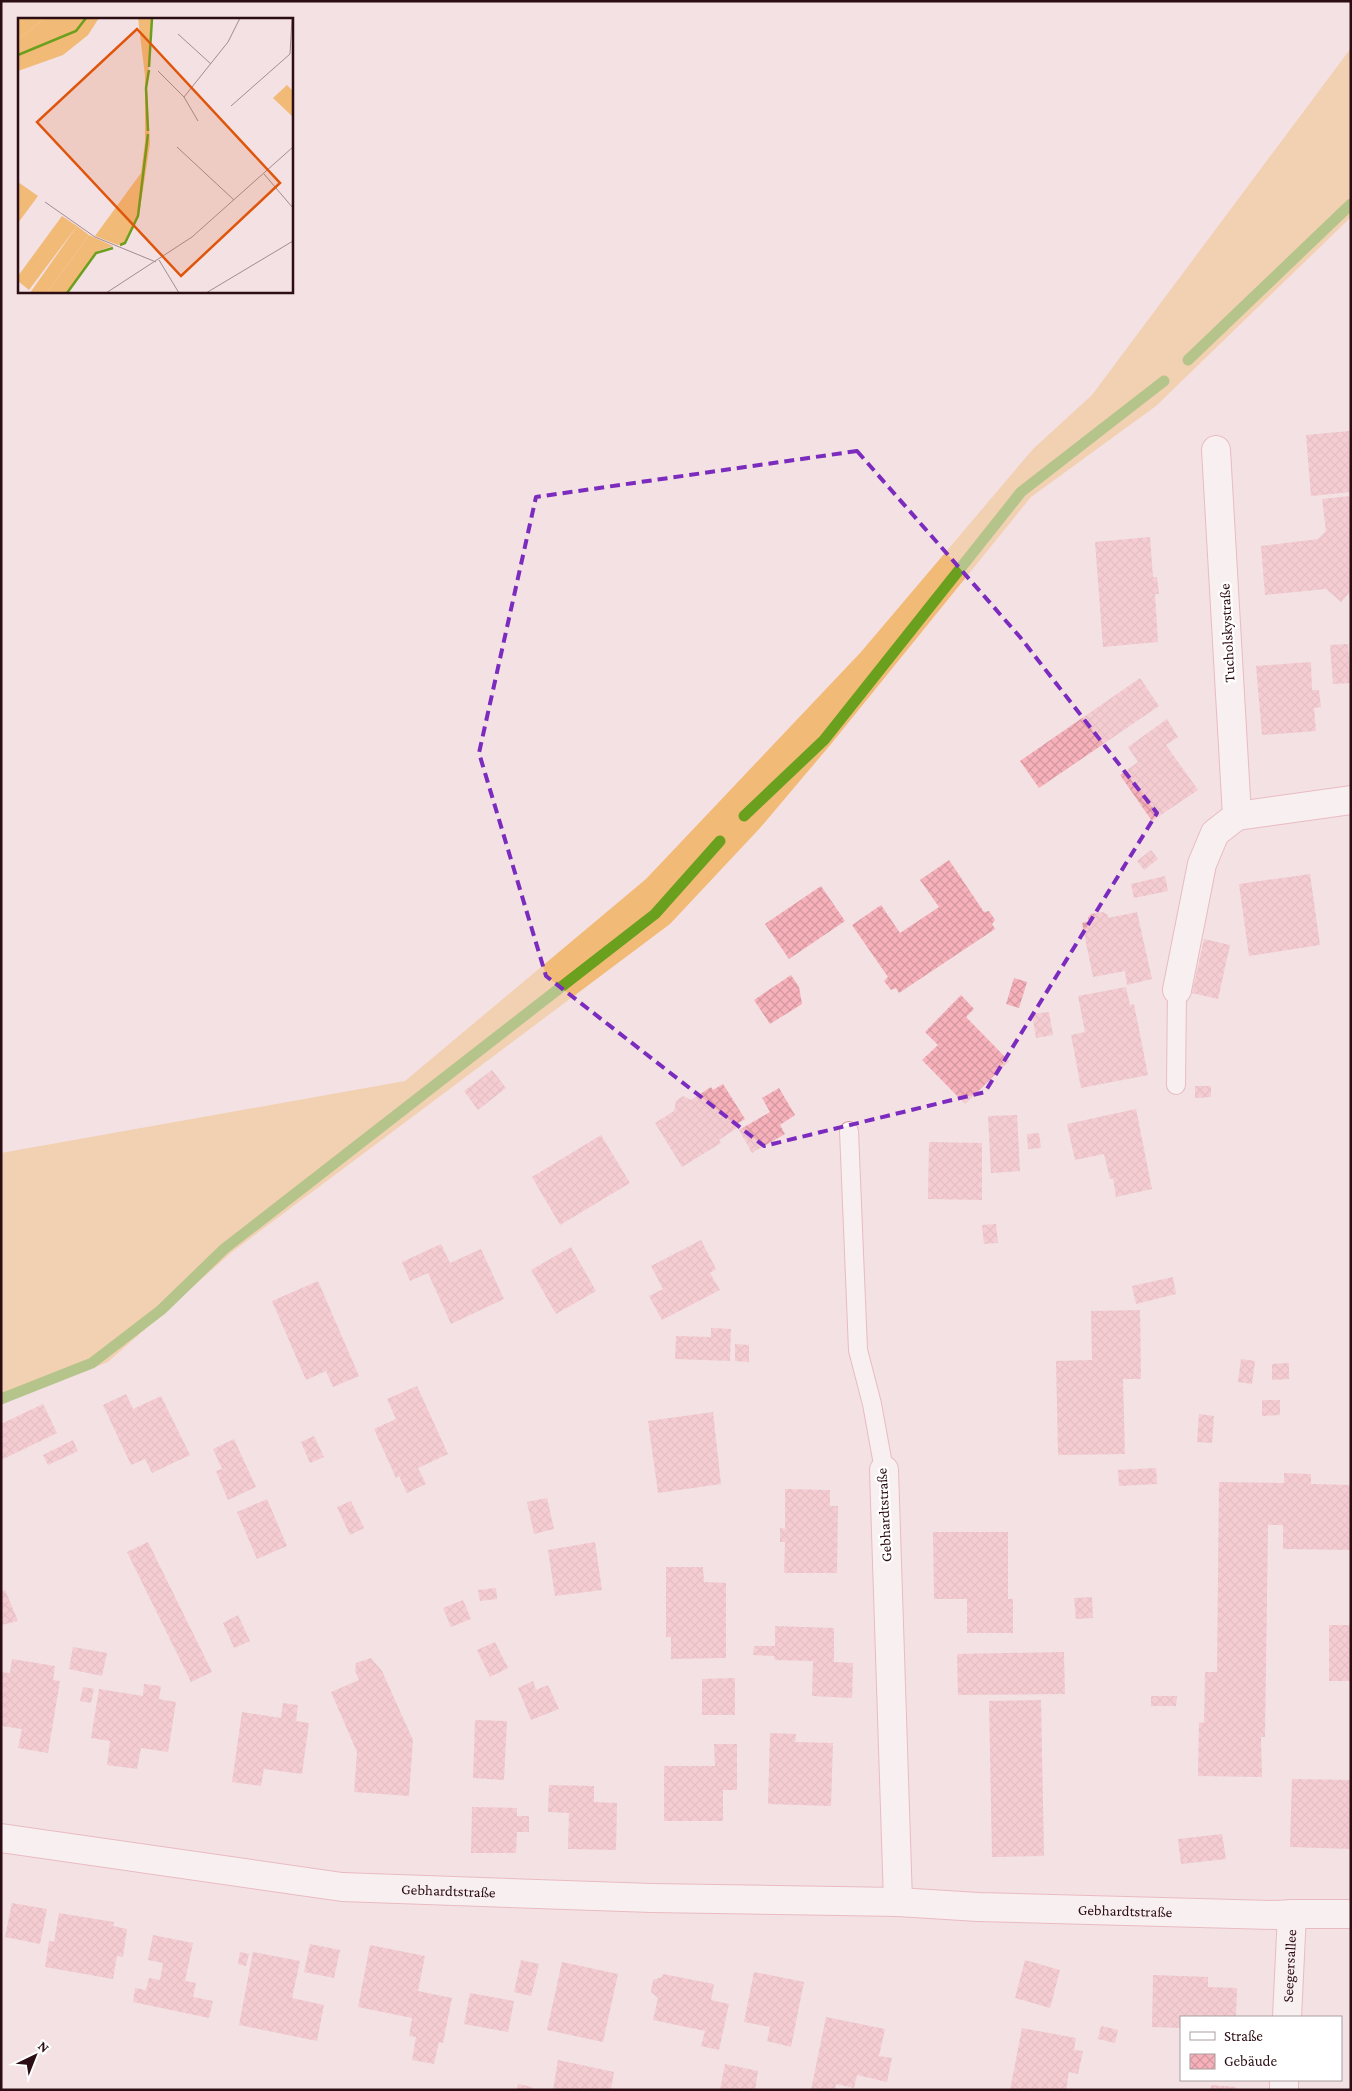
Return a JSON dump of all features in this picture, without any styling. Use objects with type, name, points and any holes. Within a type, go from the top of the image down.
[{"type":"street","name":"Tucholskystraße","points":[[1216,450],[1237,816]]},
{"type":"street","points":[[1177,990],[1202,864],[1215,833],[1237,816],[1351,800]]},
{"type":"street","name":"Gebhardtstraße","points":[[884,1470],[898,1902]]},
{"type":"street","name":"Gebhardtstraße","points":[[1,1838],[342,1887],[652,1898],[898,1902],[978,1907],[1276,1915],[1351,1914]]},
{"type":"street","name":"Seegersallee","points":[[1287,2016],[1292,1914]]},
{"type":"lane","points":[[1176,1084],[1177,990]]},
{"type":"lane","name":"Gebhardtstraße","points":[[849,1131],[858,1350],[872,1404],[884,1470]]},
{"type":"highlighted area","points":[[857,451],[1020,637],[1157,813],[985,1092],[764,1146],[546,976],[479,753],[536,497]]},
{"type":"shaded area","points":[[1351,48],[1351,217],[1156,406],[1031,497],[831,744],[760,828],[670,924],[232,1252],[108,1362],[1,1404],[1,1153],[405,1081],[646,879],[861,652],[1033,449],[1092,395]]},
{"type":"building","points":[[1349,431],[1351,492],[1311,496],[1306,435]]},
{"type":"building","points":[[1351,496],[1351,591],[1341,602],[1326,589],[1265,595],[1261,546],[1318,539],[1326,531],[1322,499]]},
{"type":"building","points":[[1150,537],[1153,577],[1157,577],[1159,594],[1155,594],[1158,642],[1103,647],[1095,542]]},
{"type":"building","points":[[1348,644],[1351,683],[1333,684],[1330,645]]},
{"type":"building","points":[[1311,662],[1312,690],[1319,690],[1321,707],[1314,708],[1316,731],[1262,735],[1256,666]]},
{"type":"building","points":[[1140,678],[1159,706],[1039,788],[1020,761]]},
{"type":"building","points":[[1167,719],[1178,737],[1166,745],[1198,790],[1152,821],[1120,775],[1138,762],[1128,747]]},
{"type":"building","points":[[1151,850],[1158,859],[1144,870],[1137,861]]},
{"type":"building","points":[[949,860],[984,912],[989,911],[995,920],[992,924],[995,929],[899,993],[896,988],[891,990],[884,981],[888,977],[852,925],[881,905],[900,933],[939,907],[920,880]]},
{"type":"building","points":[[1310,874],[1320,945],[1249,956],[1239,884]]},
{"type":"building","points":[[1165,876],[1168,891],[1134,898],[1131,884]]},
{"type":"building","points":[[821,886],[845,921],[789,959],[765,924]]},
{"type":"building","points":[[1103,912],[1108,915],[1108,918],[1137,912],[1152,979],[1127,985],[1125,971],[1093,977],[1082,923],[1089,921],[1088,918],[1091,914]]},
{"type":"building","points":[[1204,939],[1230,945],[1218,999],[1192,993]]},
{"type":"building","points":[[791,975],[799,987],[802,1004],[770,1024],[754,1000]]},
{"type":"building","points":[[1014,978],[1027,982],[1019,1008],[1006,1004]]},
{"type":"building","points":[[1126,987],[1130,1005],[1134,1004],[1148,1075],[1081,1088],[1071,1035],[1085,1032],[1078,996]]},
{"type":"building","points":[[961,995],[974,1009],[966,1017],[1009,1061],[965,1104],[922,1060],[938,1045],[925,1032]]},
{"type":"building","points":[[1049,1012],[1053,1035],[1036,1038],[1032,1014]]},
{"type":"building","points":[[492,1070],[506,1088],[478,1110],[464,1091]]},
{"type":"building","points":[[723,1084],[745,1119],[735,1125],[737,1128],[719,1140],[721,1143],[682,1167],[655,1123],[674,1111],[676,1101],[683,1096],[691,1100],[711,1087],[713,1090]]},
{"type":"building","points":[[1195,1086],[1211,1086],[1211,1097],[1195,1098]]},
{"type":"building","points":[[779,1088],[795,1115],[780,1125],[785,1134],[752,1153],[739,1130],[770,1112],[762,1098]]},
{"type":"building","points":[[1136,1109],[1152,1189],[1116,1197],[1113,1178],[1110,1179],[1104,1154],[1075,1160],[1067,1124]]},
{"type":"building","points":[[1017,1115],[1020,1171],[991,1173],[988,1116]]},
{"type":"building","points":[[1039,1133],[1041,1148],[1028,1149],[1027,1134]]},
{"type":"building","points":[[601,1135],[630,1183],[560,1225],[532,1177]]},
{"type":"building","points":[[929,1142],[982,1143],[982,1200],[928,1199]]},
{"type":"building","points":[[996,1224],[998,1243],[984,1244],[982,1225]]},
{"type":"building","points":[[701,1240],[716,1269],[710,1273],[720,1290],[662,1320],[649,1296],[663,1289],[651,1266]]},
{"type":"building","points":[[441,1244],[450,1263],[481,1249],[504,1299],[451,1324],[428,1273],[410,1281],[402,1262]]},
{"type":"building","points":[[571,1247],[596,1291],[556,1314],[531,1270]]},
{"type":"building","points":[[1173,1277],[1176,1294],[1136,1304],[1132,1286]]},
{"type":"building","points":[[318,1281],[359,1376],[333,1387],[326,1371],[306,1380],[272,1301]]},
{"type":"building","points":[[1140,1310],[1141,1379],[1123,1379],[1125,1454],[1058,1455],[1056,1361],[1092,1360],[1091,1311]]},
{"type":"building","points":[[711,1328],[731,1329],[730,1361],[675,1359],[676,1336],[711,1337]]},
{"type":"building","points":[[735,1344],[749,1345],[749,1362],[735,1361]]},
{"type":"building","points":[[1241,1359],[1255,1361],[1252,1384],[1238,1382]]},
{"type":"building","points":[[1289,1363],[1289,1379],[1272,1380],[1272,1364]]},
{"type":"building","points":[[417,1386],[448,1454],[418,1468],[426,1484],[407,1493],[399,1476],[396,1478],[374,1429],[396,1419],[387,1399]]},
{"type":"building","points":[[126,1394],[133,1409],[161,1396],[190,1455],[152,1473],[145,1459],[131,1465],[103,1405]]},
{"type":"building","points":[[1262,1400],[1280,1400],[1280,1415],[1262,1416]]},
{"type":"building","points":[[43,1404],[57,1433],[1,1460],[1,1424]]},
{"type":"building","points":[[713,1412],[721,1484],[658,1493],[648,1421]]},
{"type":"building","points":[[1199,1414],[1214,1416],[1212,1443],[1197,1442]]},
{"type":"building","points":[[314,1436],[324,1457],[310,1463],[301,1442]]},
{"type":"building","points":[[234,1439],[256,1487],[228,1500],[216,1471],[222,1469],[213,1449]]},
{"type":"building","points":[[73,1440],[78,1451],[48,1465],[43,1455]]},
{"type":"building","points":[[1156,1468],[1157,1484],[1119,1486],[1118,1470]]},
{"type":"building","points":[[1284,1473],[1311,1474],[1311,1484],[1351,1485],[1351,1550],[1283,1549],[1283,1525],[1268,1525],[1265,1737],[1261,1737],[1262,1777],[1198,1776],[1199,1722],[1204,1723],[1205,1672],[1217,1672],[1219,1482],[1284,1483]]},
{"type":"building","points":[[785,1489],[830,1490],[830,1506],[838,1506],[837,1573],[784,1573],[785,1542],[780,1542],[780,1528],[785,1529]]},
{"type":"building","points":[[547,1498],[554,1529],[534,1534],[527,1502]]},
{"type":"building","points":[[267,1499],[287,1546],[257,1559],[237,1512]]},
{"type":"building","points":[[351,1501],[364,1528],[350,1535],[337,1507]]},
{"type":"building","points":[[933,1532],[1008,1532],[1008,1599],[1013,1599],[1013,1633],[967,1633],[967,1599],[934,1599]]},
{"type":"building","points":[[148,1542],[212,1672],[191,1682],[127,1552]]},
{"type":"building","points":[[595,1542],[602,1590],[555,1596],[548,1550]]},
{"type":"building","points":[[666,1567],[703,1567],[704,1582],[726,1583],[726,1658],[671,1659],[671,1637],[666,1637]]},
{"type":"building","points":[[496,1588],[497,1599],[480,1601],[478,1590]]},
{"type":"building","points":[[5,1590],[18,1621],[1,1625],[1,1592]]},
{"type":"building","points":[[1092,1597],[1093,1618],[1076,1619],[1074,1598]]},
{"type":"building","points":[[463,1600],[471,1619],[451,1627],[443,1608]]},
{"type":"building","points":[[238,1615],[250,1641],[234,1648],[223,1623]]},
{"type":"building","points":[[1329,1625],[1351,1625],[1351,1681],[1329,1681]]},
{"type":"building","points":[[775,1626],[834,1628],[834,1662],[853,1663],[852,1698],[812,1696],[813,1661],[775,1660],[774,1656],[753,1655],[754,1646],[775,1646]]},
{"type":"building","points":[[495,1642],[508,1668],[490,1677],[477,1650]]},
{"type":"building","points":[[73,1647],[107,1653],[102,1676],[69,1669]]},
{"type":"building","points":[[1064,1652],[1065,1694],[958,1695],[957,1654]]},
{"type":"building","points":[[371,1658],[382,1671],[413,1740],[409,1796],[354,1792],[357,1752],[331,1692],[359,1680],[355,1671],[356,1663]]},
{"type":"building","points":[[12,1659],[55,1666],[53,1680],[60,1681],[48,1753],[18,1748],[22,1729],[1,1726],[1,1672],[10,1673]]},
{"type":"building","points":[[735,1678],[735,1715],[702,1715],[702,1679]]},
{"type":"building","points":[[533,1681],[536,1690],[548,1685],[559,1709],[531,1720],[518,1688]]},
{"type":"building","points":[[144,1684],[161,1686],[159,1699],[176,1702],[168,1752],[141,1748],[137,1769],[107,1765],[110,1741],[91,1738],[99,1689],[143,1696]]},
{"type":"building","points":[[83,1687],[94,1689],[91,1703],[80,1701]]},
{"type":"building","points":[[1151,1696],[1177,1696],[1176,1706],[1151,1706]]},
{"type":"building","points":[[1041,1700],[1044,1856],[992,1857],[989,1701]]},
{"type":"building","points":[[283,1703],[298,1705],[296,1721],[309,1723],[302,1774],[264,1769],[261,1786],[232,1782],[242,1712],[281,1718]]},
{"type":"building","points":[[475,1720],[507,1721],[504,1780],[473,1778]]},
{"type":"building","points":[[770,1733],[796,1734],[795,1742],[833,1743],[831,1806],[768,1804]]},
{"type":"building","points":[[714,1744],[737,1744],[737,1790],[723,1790],[723,1821],[664,1821],[664,1766],[715,1766]]},
{"type":"building","points":[[1292,1779],[1351,1780],[1351,1849],[1290,1847]]},
{"type":"building","points":[[549,1785],[594,1786],[594,1802],[617,1803],[616,1850],[568,1849],[569,1813],[548,1812]]},
{"type":"building","points":[[472,1807],[517,1808],[517,1816],[529,1816],[529,1832],[517,1832],[516,1853],[471,1853]]},
{"type":"building","points":[[1222,1834],[1226,1859],[1181,1864],[1178,1839]]},
{"type":"building","points":[[12,1903],[47,1909],[40,1944],[5,1937]]},
{"type":"building","points":[[59,1913],[114,1922],[113,1926],[127,1929],[123,1957],[117,1956],[113,1979],[45,1967],[49,1941],[54,1942]]},
{"type":"building","points":[[153,1935],[193,1943],[185,1981],[196,1983],[193,1997],[213,2001],[209,2018],[133,2002],[135,1988],[146,1990],[149,1978],[160,1980],[163,1963],[148,1960]]},
{"type":"building","points":[[310,1944],[340,1950],[334,1978],[304,1972]]},
{"type":"building","points":[[370,1945],[425,1956],[418,1991],[452,1998],[443,2043],[439,2042],[434,2064],[412,2060],[416,2037],[409,2036],[412,2018],[358,2007]]},
{"type":"building","points":[[240,1952],[249,1954],[246,1966],[238,1964]]},
{"type":"building","points":[[253,1952],[300,1961],[292,1998],[324,2005],[317,2041],[239,2025]]},
{"type":"building","points":[[521,1960],[539,1964],[531,1996],[514,1992]]},
{"type":"building","points":[[1025,1960],[1060,1970],[1050,2008],[1015,1998]]},
{"type":"building","points":[[562,1962],[618,1974],[603,2042],[547,2030]]},
{"type":"building","points":[[754,1972],[804,1982],[791,2047],[767,2041],[770,2027],[744,2022]]},
{"type":"building","points":[[663,1974],[714,1984],[711,2000],[729,2004],[719,2050],[701,2046],[705,2031],[653,2020],[658,1998],[651,1992],[653,1980],[662,1977]]},
{"type":"building","points":[[1153,1975],[1208,1977],[1208,1987],[1237,1988],[1236,2016],[1180,2016],[1180,2028],[1152,2027]]},
{"type":"building","points":[[470,1993],[514,2001],[508,2032],[464,2024]]},
{"type":"building","points":[[826,2017],[885,2029],[879,2056],[892,2058],[887,2082],[857,2075],[854,2088],[836,2084],[835,2090],[811,2090]]},
{"type":"building","points":[[1101,2026],[1118,2030],[1115,2043],[1098,2039]]},
{"type":"building","points":[[1022,2028],[1076,2038],[1074,2050],[1083,2051],[1078,2074],[1069,2072],[1066,2090],[1010,2090]]},
{"type":"building","points":[[558,2060],[614,2072],[611,2090],[553,2090]]},
{"type":"building","points":[[725,2064],[758,2071],[755,2090],[720,2090]]},
{"type":"building","points":[[518,2084],[532,2087],[531,2090],[517,2090]]},
{"type":"building","points":[[1211,2085],[1236,2087],[1235,2090],[1210,2090]]},
{"type":"waterway","points":[[1188,360],[1351,204]]},
{"type":"waterway","points":[[744,816],[824,740],[1021,492],[1164,381]]},
{"type":"waterway","points":[[1,1399],[92,1363],[161,1310],[224,1249],[655,914],[720,841]]}]
